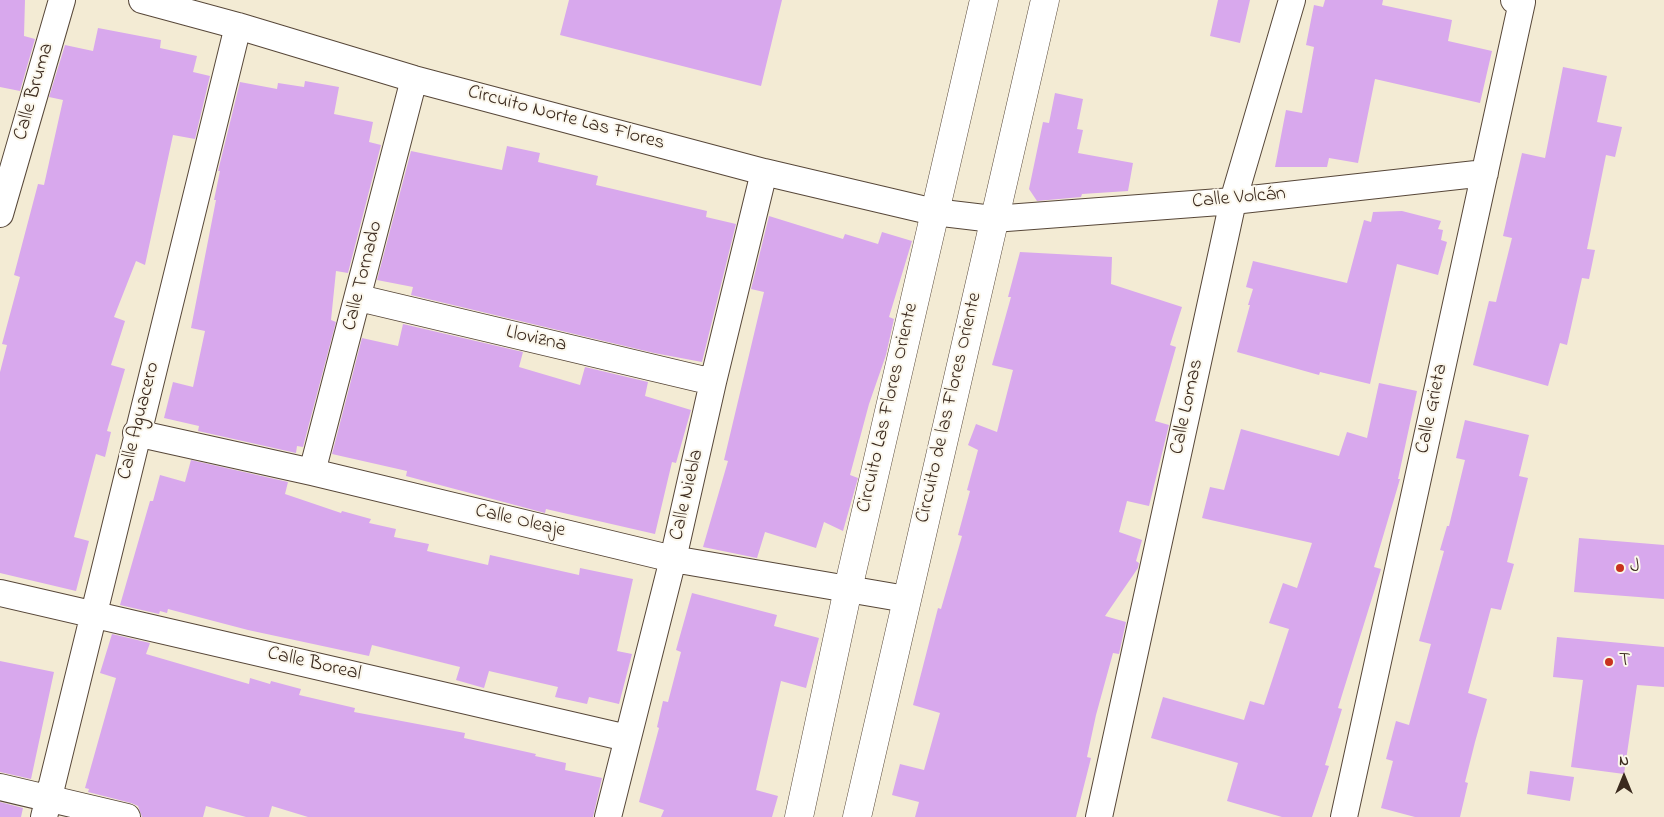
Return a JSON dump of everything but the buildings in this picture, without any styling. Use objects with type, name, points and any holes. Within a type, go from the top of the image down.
[{"type":"main road","name":"Circuito Las Flores Oriente","points":[[799,817],[848,589],[984,0]]},
{"type":"main road","name":"Circuito de las Flores Oriente","points":[[857,817],[1045,0]]},
{"type":"street","name":"Calle Bruma","points":[[0,214],[7,161],[62,0]]},
{"type":"street","name":"Circuito Norte Las Flores","points":[[142,0],[238,26],[414,79],[764,172],[934,212],[993,220]]},
{"type":"street","name":"Calle Lomas","points":[[1099,817],[1233,201],[1292,0]]},
{"type":"street","name":"Calle Grieta","points":[[1344,817],[1485,173],[1518,1]]},
{"type":"street","name":"Calle Aguacero","points":[[46,808],[95,615],[136,434],[238,26]]},
{"type":"street","name":"Calle Tornado","points":[[312,472],[359,298],[414,79]]},
{"type":"street","name":"Calle Niebla","points":[[608,817],[673,559],[713,382],[764,172]]},
{"type":"street","name":"Calle Volcán","points":[[993,220],[1233,201],[1485,173]]},
{"type":"street","name":"Llovizna","points":[[359,298],[713,382]]},
{"type":"street","name":"Calle Oleaje","points":[[136,434],[312,472],[673,559],[906,599]]},
{"type":"street","name":"Calle Boreal","points":[[0,593],[627,738]]},
{"type":"street","points":[[0,787],[46,808],[127,817]]},
{"type":"place","name":"J","points":[[1620,568]]},
{"type":"place","name":"T","points":[[1609,662]]}]
